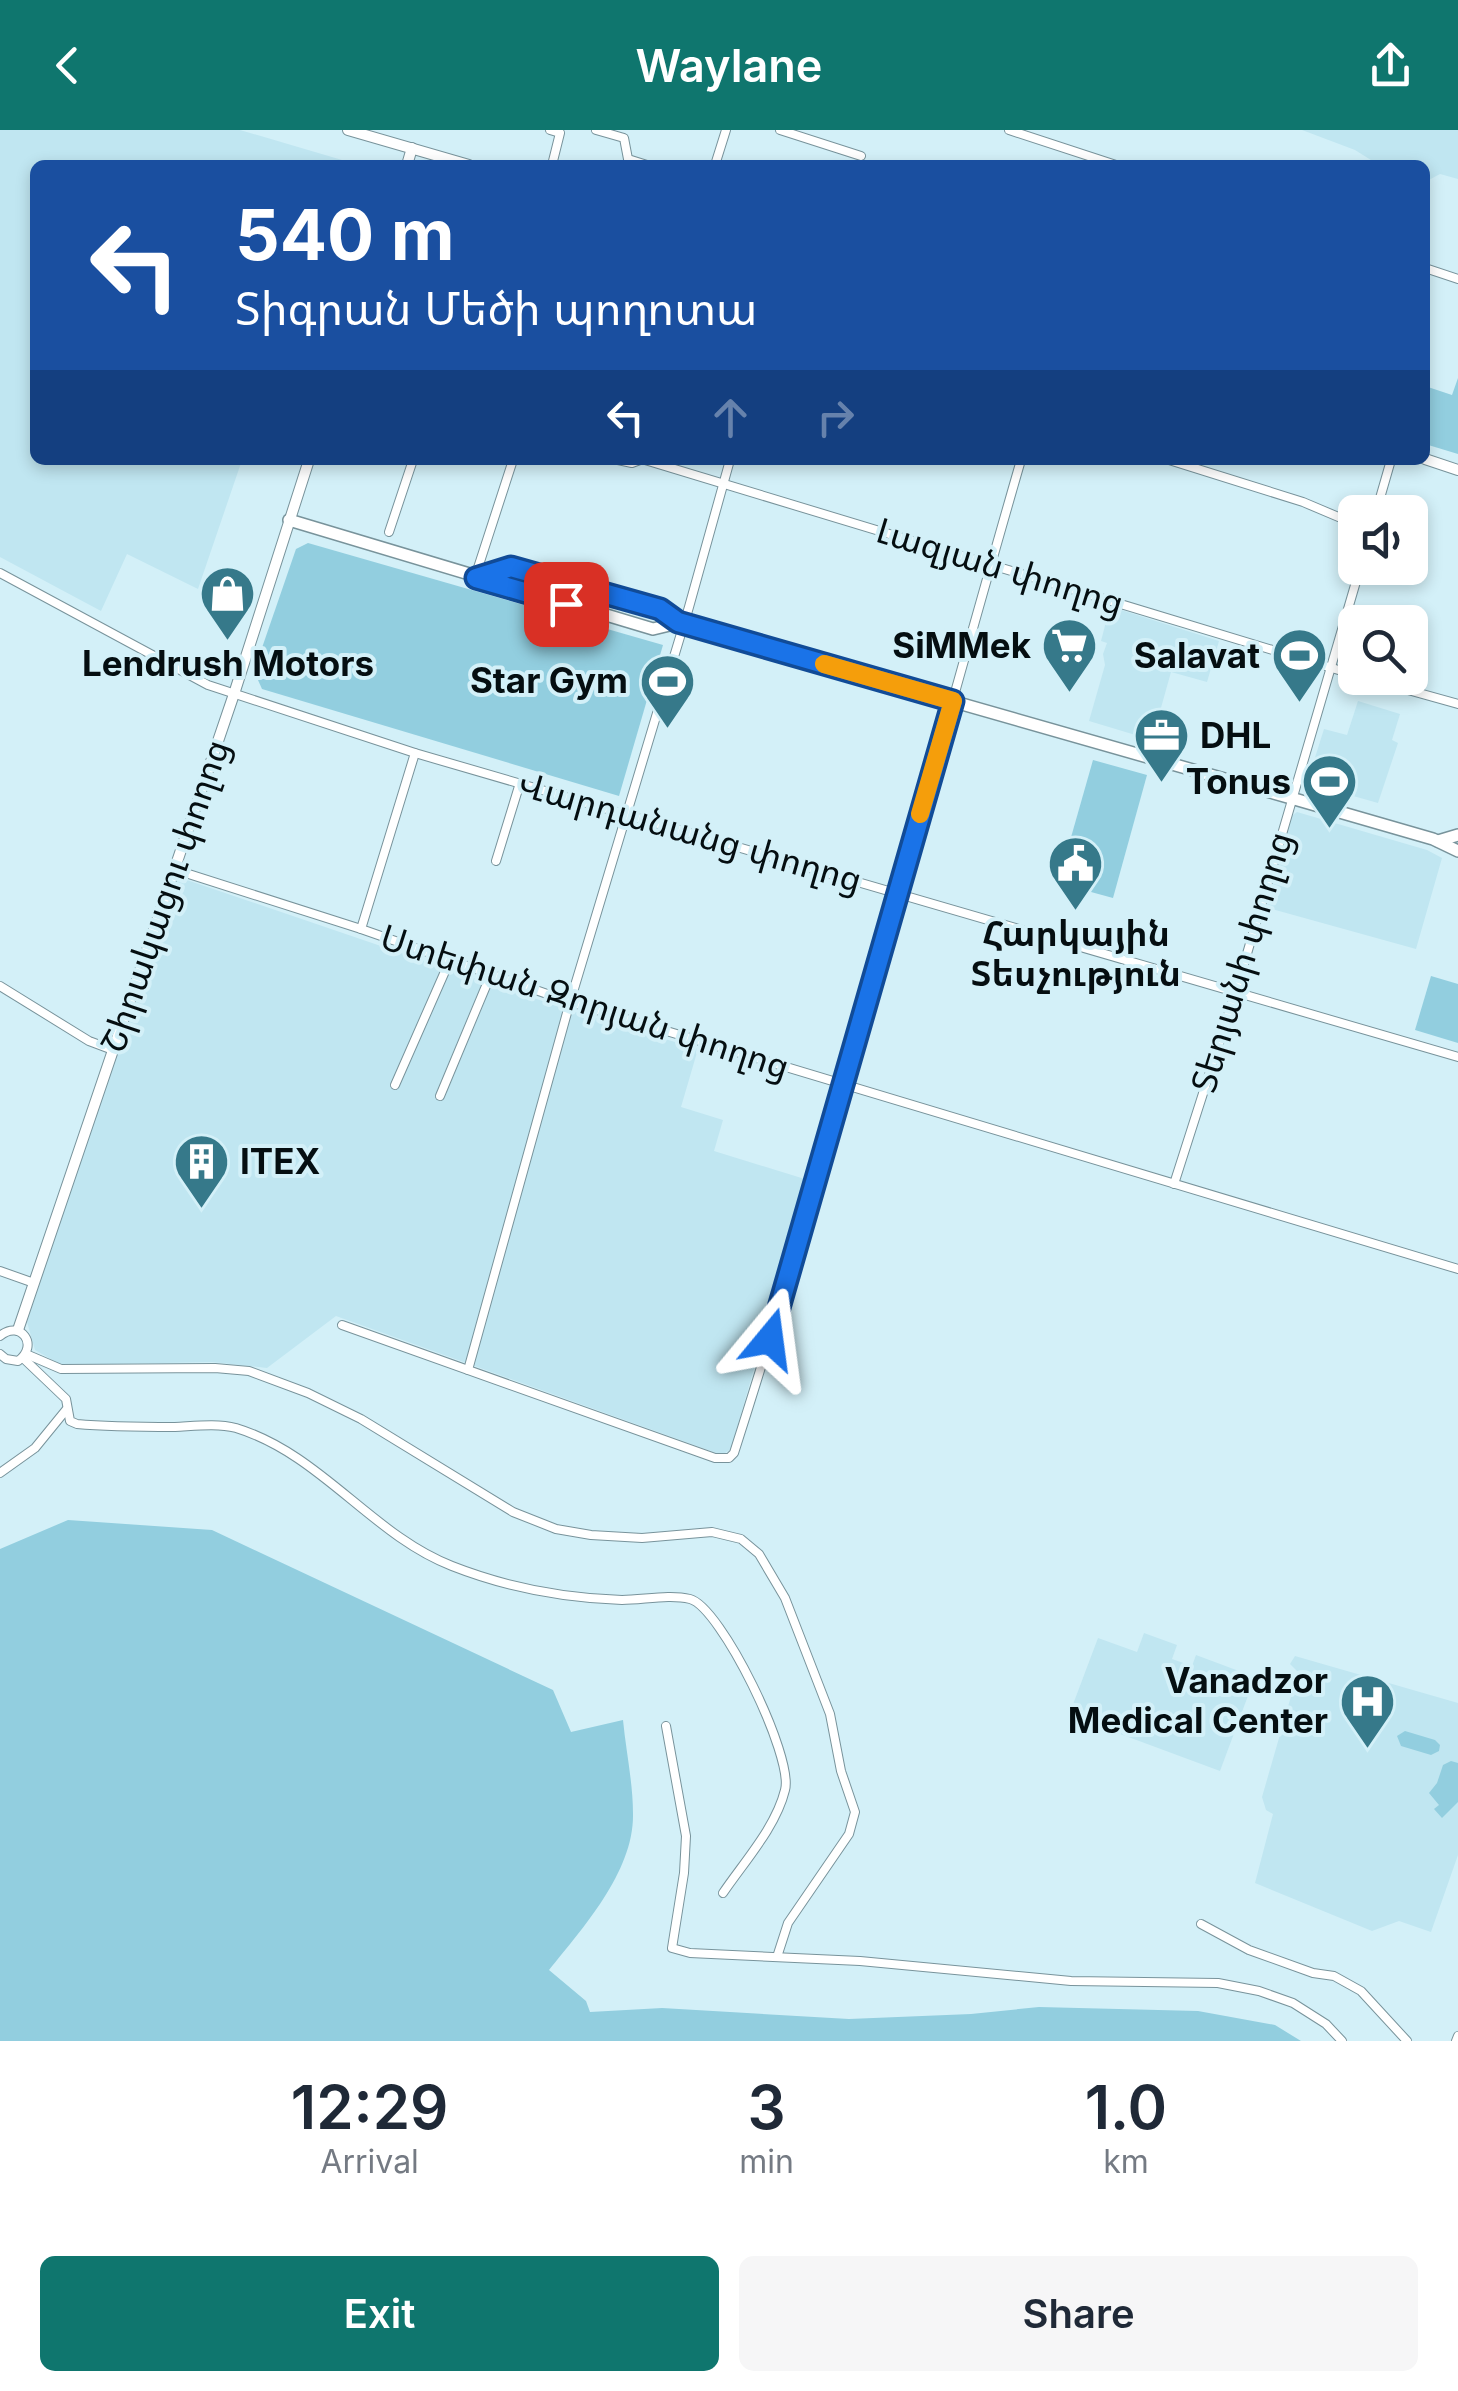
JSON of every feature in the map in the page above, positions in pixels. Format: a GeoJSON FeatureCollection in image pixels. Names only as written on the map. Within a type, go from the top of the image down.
{"type":"FeatureCollection","features":[{"type":"Feature","properties":{"kind":"main road"},"geometry":{"type":"LineString","coordinates":[[289,520],[653,629],[681,623]]}},
{"type":"Feature","properties":{"kind":"main road"},"geometry":{"type":"LineString","coordinates":[[476,578],[511,567],[660,609],[681,623],[1438,841],[1458,851]]}},
{"type":"Feature","properties":{"kind":"main road"},"geometry":{"type":"LineString","coordinates":[[1438,841],[1458,838]]}},
{"type":"Feature","properties":{"kind":"street"},"geometry":{"type":"LineString","coordinates":[[348,130],[452,160]]}},
{"type":"Feature","properties":{"kind":"street"},"geometry":{"type":"LineString","coordinates":[[550,130],[561,132],[553,160]]}},
{"type":"Feature","properties":{"kind":"street"},"geometry":{"type":"LineString","coordinates":[[596,130],[624,138],[631,160]]}},
{"type":"Feature","properties":{"kind":"street"},"geometry":{"type":"LineString","coordinates":[[717,160],[726,130]]}},
{"type":"Feature","properties":{"kind":"street"},"geometry":{"type":"LineString","coordinates":[[780,130],[861,156]]}},
{"type":"Feature","properties":{"kind":"street"},"geometry":{"type":"LineString","coordinates":[[1008,130],[1101,160]]}},
{"type":"Feature","properties":{"kind":"street"},"geometry":{"type":"LineString","coordinates":[[408,160],[412,148]]}},
{"type":"Feature","properties":{"kind":"street"},"geometry":{"type":"LineString","coordinates":[[1430,270],[1458,279]]}},
{"type":"Feature","properties":{"kind":"street"},"geometry":{"type":"LineString","coordinates":[[1430,461],[1458,470]]}},
{"type":"Feature","properties":{"kind":"street","name":"Շիրակացու փողոց"},"geometry":{"type":"LineString","coordinates":[[18,1330],[234,694],[306,465]]}},
{"type":"Feature","properties":{"kind":"street"},"geometry":{"type":"LineString","coordinates":[[389,532],[412,465]]}},
{"type":"Feature","properties":{"kind":"street"},"geometry":{"type":"LineString","coordinates":[[476,578],[511,465]]}},
{"type":"Feature","properties":{"kind":"street","name":"Լազյան փողոց"},"geometry":{"type":"LineString","coordinates":[[659,465],[1338,670]]}},
{"type":"Feature","properties":{"kind":"street"},"geometry":{"type":"LineString","coordinates":[[468,1370],[570,1002],[728,465]]}},
{"type":"Feature","properties":{"kind":"street"},"geometry":{"type":"LineString","coordinates":[[342,1326],[715,1458],[729,1458],[734,1453],[844,1084],[1020,465]]}},
{"type":"Feature","properties":{"kind":"street"},"geometry":{"type":"LineString","coordinates":[[1185,465],[1338,517]]}},
{"type":"Feature","properties":{"kind":"street"},"geometry":{"type":"LineString","coordinates":[[1381,495],[1390,465]]}},
{"type":"Feature","properties":{"kind":"street","name":"Վարդանանց փողոց"},"geometry":{"type":"LineString","coordinates":[[0,572],[208,685],[234,694],[415,753],[1458,1057]]}},
{"type":"Feature","properties":{"kind":"street","name":"Տերյանի փողոց"},"geometry":{"type":"LineString","coordinates":[[1174,1184],[1236,993],[1355,585]]}},
{"type":"Feature","properties":{"kind":"street"},"geometry":{"type":"LineString","coordinates":[[1426,695],[1458,704]]}},
{"type":"Feature","properties":{"kind":"street"},"geometry":{"type":"LineString","coordinates":[[361,929],[415,753]]}},
{"type":"Feature","properties":{"kind":"street"},"geometry":{"type":"LineString","coordinates":[[496,861],[520,783]]}},
{"type":"Feature","properties":{"kind":"street","name":"Ստեփան Զորյան փողոց"},"geometry":{"type":"LineString","coordinates":[[174,870],[361,929],[570,1002],[1458,1270]]}},
{"type":"Feature","properties":{"kind":"street"},"geometry":{"type":"LineString","coordinates":[[395,1085],[450,960]]}},
{"type":"Feature","properties":{"kind":"street"},"geometry":{"type":"LineString","coordinates":[[440,1096],[491,974]]}},
{"type":"Feature","properties":{"kind":"street"},"geometry":{"type":"LineString","coordinates":[[0,986],[89,1040],[113,1050]]}},
{"type":"Feature","properties":{"kind":"street"},"geometry":{"type":"LineString","coordinates":[[0,1271],[34,1283]]}},
{"type":"Feature","properties":{"kind":"street"},"geometry":{"type":"LineString","coordinates":[[0,1336],[7,1330],[18,1330],[28,1340],[24,1356]]}},
{"type":"Feature","properties":{"kind":"street"},"geometry":{"type":"LineString","coordinates":[[0,1354],[10,1361],[24,1356],[61,1368],[215,1368],[249,1372],[308,1392],[512,1512],[556,1529],[642,1538],[712,1532],[741,1539],[759,1554],[775,1576],[796,1622],[830,1714],[841,1771],[855,1812],[850,1834],[788,1923],[777,1957]]}},
{"type":"Feature","properties":{"kind":"street"},"geometry":{"type":"LineString","coordinates":[[24,1356],[59,1390],[68,1406],[70,1421],[218,1426],[250,1433],[312,1468],[425,1556],[498,1584],[560,1596],[684,1598],[705,1606],[738,1658],[778,1740],[787,1770],[785,1790],[771,1818],[722,1893]]}},
{"type":"Feature","properties":{"kind":"street"},"geometry":{"type":"LineString","coordinates":[[0,1474],[35,1448],[68,1406]]}},
{"type":"Feature","properties":{"kind":"street"},"geometry":{"type":"LineString","coordinates":[[666,1726],[686,1836],[672,1948],[690,1953],[1070,1982],[1218,1983],[1293,2003],[1326,2024],[1342,2041]]}},
{"type":"Feature","properties":{"kind":"street"},"geometry":{"type":"LineString","coordinates":[[1201,1924],[1249,1950],[1313,1974],[1334,1976],[1361,1992],[1407,2041]]}},
{"type":"Feature","properties":{"kind":"shaded area"},"geometry":{"type":"Polygon","coordinates":[[[0,130],[240,130],[342,160],[30,160],[30,465],[240,465],[198,589],[127,554],[101,611],[0,557],[0,130]]]}},
{"type":"Feature","properties":{"kind":"shaded area"},"geometry":{"type":"Polygon","coordinates":[[[1302,130],[1458,130],[1458,179],[1440,174],[1430,179],[1430,160],[1371,160],[1302,130]]]}},
{"type":"Feature","properties":{"kind":"shaded area"},"geometry":{"type":"Polygon","coordinates":[[[1458,378],[1458,454],[1430,446],[1430,388],[1452,395],[1458,378]]]}},
{"type":"Feature","properties":{"kind":"shaded area"},"geometry":{"type":"Polygon","coordinates":[[[308,543],[663,645],[619,796],[262,689],[254,671],[296,549],[308,543]]]}},
{"type":"Feature","properties":{"kind":"shaded area"},"geometry":{"type":"Polygon","coordinates":[[[509,572],[660,615],[661,619],[507,576],[509,572]]]}},
{"type":"Feature","properties":{"kind":"shaded area"},"geometry":{"type":"Polygon","coordinates":[[[1115,608],[1219,641],[1207,682],[1171,672],[1152,740],[1089,721],[1105,665],[1107,643],[1101,641],[1108,614],[1115,608]]]}},
{"type":"Feature","properties":{"kind":"shaded area"},"geometry":{"type":"Polygon","coordinates":[[[1358,701],[1400,714],[1392,740],[1398,743],[1378,803],[1307,783],[1324,729],[1347,735],[1358,701]]]}},
{"type":"Feature","properties":{"kind":"shaded area"},"geometry":{"type":"Polygon","coordinates":[[[1093,760],[1147,775],[1113,898],[1058,883],[1093,760]]]}},
{"type":"Feature","properties":{"kind":"shaded area"},"geometry":{"type":"Polygon","coordinates":[[[1297,812],[1427,850],[1442,858],[1416,949],[1265,907],[1290,817],[1297,812]]]}},
{"type":"Feature","properties":{"kind":"shaded area"},"geometry":{"type":"Polygon","coordinates":[[[181,878],[563,1008],[698,1049],[681,1107],[723,1120],[714,1151],[808,1180],[731,1449],[722,1455],[336,1316],[267,1368],[212,1362],[61,1365],[35,1350],[27,1322],[172,883],[181,878]]]}},
{"type":"Feature","properties":{"kind":"shaded area"},"geometry":{"type":"Polygon","coordinates":[[[1431,976],[1458,984],[1458,1043],[1415,1030],[1431,976]]]}},
{"type":"Feature","properties":{"kind":"shaded area"},"geometry":{"type":"Polygon","coordinates":[[[68,1520],[212,1530],[553,1690],[571,1732],[623,1720],[633,1814],[625,1857],[604,1898],[549,1970],[586,2001],[590,2012],[662,2008],[849,2019],[1039,2007],[1198,2011],[1275,2025],[1301,2041],[0,2041],[0,1549],[68,1520]]]}},
{"type":"Feature","properties":{"kind":"shaded area"},"geometry":{"type":"Polygon","coordinates":[[[1144,1633],[1177,1645],[1172,1659],[1192,1666],[1196,1655],[1255,1677],[1220,1771],[1069,1715],[1098,1638],[1137,1652],[1144,1633]]]}},
{"type":"Feature","properties":{"kind":"shaded area","name":"Vanadzor Medical Center"},"geometry":{"type":"Polygon","coordinates":[[[1295,1656],[1458,1703],[1458,1855],[1431,1932],[1399,1921],[1372,1931],[1255,1883],[1273,1814],[1266,1810],[1262,1797],[1298,1672],[1290,1664],[1295,1656]]]}},
{"type":"Feature","properties":{"kind":"shaded area"},"geometry":{"type":"Polygon","coordinates":[[[1405,1731],[1435,1740],[1439,1751],[1431,1755],[1401,1746],[1397,1736],[1405,1731]]]}},
{"type":"Feature","properties":{"kind":"shaded area"},"geometry":{"type":"Polygon","coordinates":[[[1458,1763],[1458,1802],[1442,1818],[1434,1809],[1439,1805],[1429,1793],[1443,1765],[1458,1763]]]}},
{"type":"Feature","properties":{"kind":"slow traffic"},"geometry":{"type":"LineString","coordinates":[[824,664],[953,701],[920,814]]}},
{"type":"Feature","properties":{"kind":"place","name":"Lendrush Motors"},"geometry":{"type":"Point","coordinates":[228,642]}},
{"type":"Feature","properties":{"kind":"place","name":"SiMMek"},"geometry":{"type":"Point","coordinates":[1070,695]}},
{"type":"Feature","properties":{"kind":"place","name":"Salavat"},"geometry":{"type":"Point","coordinates":[1299,705]}},
{"type":"Feature","properties":{"kind":"place","name":"Star Gym"},"geometry":{"type":"Point","coordinates":[667,730]}},
{"type":"Feature","properties":{"kind":"place","name":"DHL"},"geometry":{"type":"Point","coordinates":[1161,785]}},
{"type":"Feature","properties":{"kind":"place","name":"Tonus"},"geometry":{"type":"Point","coordinates":[1330,831]}},
{"type":"Feature","properties":{"kind":"place","name":"Հարկային Տեսչություն"},"geometry":{"type":"Point","coordinates":[1076,912]}},
{"type":"Feature","properties":{"kind":"place","name":"ITEX"},"geometry":{"type":"Point","coordinates":[201,1211]}},
{"type":"Feature","properties":{"kind":"place","name":"Vanadzor Medical Center"},"geometry":{"type":"Point","coordinates":[1367,1750]}},
{"type":"Feature","properties":{"kind":"route"},"geometry":{"type":"LineString","coordinates":[[566,604],[476,578],[511,567],[660,609],[678,622],[953,701],[770,1339]]}}]}
